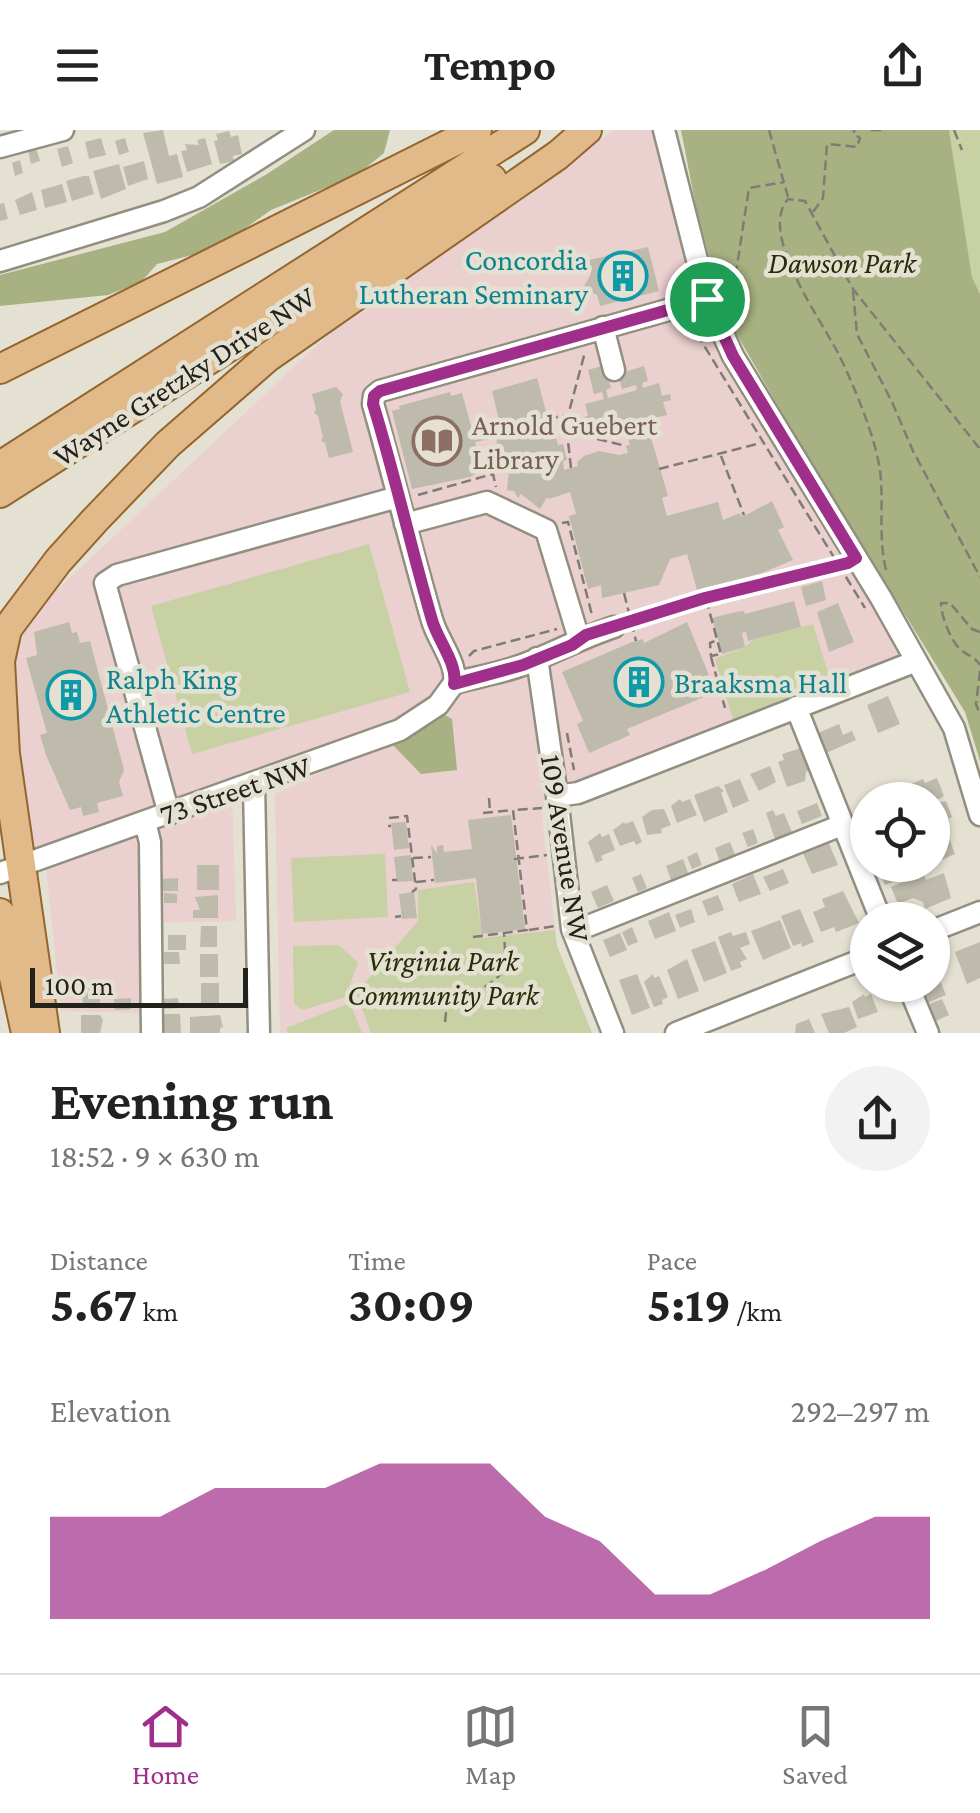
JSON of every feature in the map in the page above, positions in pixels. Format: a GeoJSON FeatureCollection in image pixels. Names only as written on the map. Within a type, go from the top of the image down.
{"type":"FeatureCollection","features":[{"type":"Feature","properties":{"kind":"main road"},"geometry":{"type":"LineString","coordinates":[[0,369],[477,130]]}},
{"type":"Feature","properties":{"kind":"main road","name":"Wayne Gretzky Drive NW"},"geometry":{"type":"LineString","coordinates":[[0,466],[526,130]]}},
{"type":"Feature","properties":{"kind":"main road","name":"Wayne Gretzky Drive NW"},"geometry":{"type":"LineString","coordinates":[[0,493],[570,130]]}},
{"type":"Feature","properties":{"kind":"main road"},"geometry":{"type":"LineString","coordinates":[[45,1033],[11,869],[2,646],[17,612],[58,560],[168,444],[268,357],[587,130]]}},
{"type":"Feature","properties":{"kind":"main road"},"geometry":{"type":"LineString","coordinates":[[0,358],[45,346]]}},
{"type":"Feature","properties":{"kind":"main road"},"geometry":{"type":"LineString","coordinates":[[0,604],[58,560]]}},
{"type":"Feature","properties":{"kind":"main road"},"geometry":{"type":"LineString","coordinates":[[0,724],[5,755]]}},
{"type":"Feature","properties":{"kind":"main road"},"geometry":{"type":"LineString","coordinates":[[0,913],[26,1033]]}},
{"type":"Feature","properties":{"kind":"street"},"geometry":{"type":"LineString","coordinates":[[0,147],[63,130]]}},
{"type":"Feature","properties":{"kind":"street"},"geometry":{"type":"LineString","coordinates":[[0,261],[199,197],[304,130]]}},
{"type":"Feature","properties":{"kind":"street"},"geometry":{"type":"LineString","coordinates":[[664,130],[707,299],[733,356],[954,728],[980,816]]}},
{"type":"Feature","properties":{"kind":"street"},"geometry":{"type":"LineString","coordinates":[[405,524],[487,502],[546,530],[576,632],[572,645],[537,658],[454,676],[437,639],[405,524],[373,404],[374,396],[415,380],[707,299]]}},
{"type":"Feature","properties":{"kind":"street"},"geometry":{"type":"LineString","coordinates":[[597,328],[614,370]]}},
{"type":"Feature","properties":{"kind":"street"},"geometry":{"type":"LineString","coordinates":[[169,814],[105,583],[116,575],[398,497]]}},
{"type":"Feature","properties":{"kind":"street"},"geometry":{"type":"LineString","coordinates":[[576,632],[614,627]]}},
{"type":"Feature","properties":{"kind":"street","name":"109 Avenue NW"},"geometry":{"type":"LineString","coordinates":[[537,658],[564,853],[564,929],[613,1033]]}},
{"type":"Feature","properties":{"kind":"street"},"geometry":{"type":"LineString","coordinates":[[558,801],[914,662]]}},
{"type":"Feature","properties":{"kind":"street","name":"73 Street NW"},"geometry":{"type":"LineString","coordinates":[[11,869],[400,730],[438,705],[454,676]]}},
{"type":"Feature","properties":{"kind":"street"},"geometry":{"type":"LineString","coordinates":[[796,707],[874,902]]}},
{"type":"Feature","properties":{"kind":"street"},"geometry":{"type":"LineString","coordinates":[[254,784],[260,1033]]}},
{"type":"Feature","properties":{"kind":"street"},"geometry":{"type":"LineString","coordinates":[[145,822],[150,842],[152,1033]]}},
{"type":"Feature","properties":{"kind":"street"},"geometry":{"type":"LineString","coordinates":[[564,929],[842,825]]}},
{"type":"Feature","properties":{"kind":"street"},"geometry":{"type":"LineString","coordinates":[[950,923],[980,912]]}},
{"type":"Feature","properties":{"kind":"street"},"geometry":{"type":"LineString","coordinates":[[676,1033],[850,963]]}},
{"type":"Feature","properties":{"kind":"street"},"geometry":{"type":"LineString","coordinates":[[915,1002],[928,1033]]}},
{"type":"Feature","properties":{"kind":"path"},"geometry":{"type":"LineString","coordinates":[[770,130],[788,199]]}},
{"type":"Feature","properties":{"kind":"path"},"geometry":{"type":"LineString","coordinates":[[812,213],[823,198],[827,144],[857,147],[860,138],[853,133],[855,130]]}},
{"type":"Feature","properties":{"kind":"path"},"geometry":{"type":"LineString","coordinates":[[871,130],[882,130]]}},
{"type":"Feature","properties":{"kind":"path"},"geometry":{"type":"LineString","coordinates":[[954,130],[962,150]]}},
{"type":"Feature","properties":{"kind":"path"},"geometry":{"type":"LineString","coordinates":[[730,308],[749,188],[784,182]]}},
{"type":"Feature","properties":{"kind":"path"},"geometry":{"type":"LineString","coordinates":[[788,199],[805,201],[853,290],[980,449]]}},
{"type":"Feature","properties":{"kind":"path"},"geometry":{"type":"LineString","coordinates":[[788,199],[778,220],[784,253],[850,378],[880,468],[881,527],[888,578]]}},
{"type":"Feature","properties":{"kind":"path"},"geometry":{"type":"LineString","coordinates":[[853,290],[857,334],[980,577]]}},
{"type":"Feature","properties":{"kind":"path"},"geometry":{"type":"LineString","coordinates":[[571,468],[568,414],[597,328]]}},
{"type":"Feature","properties":{"kind":"path"},"geometry":{"type":"LineString","coordinates":[[548,420],[568,414]]}},
{"type":"Feature","properties":{"kind":"path"},"geometry":{"type":"LineString","coordinates":[[659,470],[762,442],[778,431]]}},
{"type":"Feature","properties":{"kind":"path"},"geometry":{"type":"LineString","coordinates":[[567,432],[626,446]]}},
{"type":"Feature","properties":{"kind":"path"},"geometry":{"type":"LineString","coordinates":[[720,453],[744,515]]}},
{"type":"Feature","properties":{"kind":"path"},"geometry":{"type":"LineString","coordinates":[[614,627],[856,558]]}},
{"type":"Feature","properties":{"kind":"path"},"geometry":{"type":"LineString","coordinates":[[624,593],[636,640]]}},
{"type":"Feature","properties":{"kind":"path"},"geometry":{"type":"LineString","coordinates":[[454,676],[474,651],[576,632],[594,620],[587,594]]}},
{"type":"Feature","properties":{"kind":"path"},"geometry":{"type":"LineString","coordinates":[[705,598],[720,654],[711,656]]}},
{"type":"Feature","properties":{"kind":"path"},"geometry":{"type":"LineString","coordinates":[[980,632],[972,630],[950,603],[941,603],[941,612],[959,649],[974,656],[980,665]]}},
{"type":"Feature","properties":{"kind":"path"},"geometry":{"type":"LineString","coordinates":[[717,640],[710,643],[711,656],[725,708]]}},
{"type":"Feature","properties":{"kind":"path"},"geometry":{"type":"LineString","coordinates":[[980,672],[976,704],[980,716]]}},
{"type":"Feature","properties":{"kind":"path"},"geometry":{"type":"LineString","coordinates":[[564,721],[574,770]]}},
{"type":"Feature","properties":{"kind":"path"},"geometry":{"type":"LineString","coordinates":[[489,798],[493,814]]}},
{"type":"Feature","properties":{"kind":"path"},"geometry":{"type":"LineString","coordinates":[[484,813],[558,801]]}},
{"type":"Feature","properties":{"kind":"path"},"geometry":{"type":"LineString","coordinates":[[512,810],[527,930]]}},
{"type":"Feature","properties":{"kind":"path"},"geometry":{"type":"LineString","coordinates":[[389,818],[408,816],[416,889],[412,892]]}},
{"type":"Feature","properties":{"kind":"path"},"geometry":{"type":"LineString","coordinates":[[410,853],[431,857]]}},
{"type":"Feature","properties":{"kind":"path"},"geometry":{"type":"LineString","coordinates":[[516,858],[564,853]]}},
{"type":"Feature","properties":{"kind":"path"},"geometry":{"type":"LineString","coordinates":[[415,882],[434,880]]}},
{"type":"Feature","properties":{"kind":"path"},"geometry":{"type":"LineString","coordinates":[[395,917],[401,916]]}},
{"type":"Feature","properties":{"kind":"path"},"geometry":{"type":"LineString","coordinates":[[473,937],[564,929]]}},
{"type":"Feature","properties":{"kind":"path"},"geometry":{"type":"LineString","coordinates":[[445,1022],[448,1004],[472,996],[477,988],[497,980],[506,968],[504,932]]}},
{"type":"Feature","properties":{"kind":"shaded area"},"geometry":{"type":"Polygon","coordinates":[[[614,130],[664,130],[707,299],[914,662],[541,808],[557,946],[592,1033],[280,1033],[275,794],[444,715],[437,705],[232,792],[236,921],[145,923],[146,1013],[61,1011],[45,858],[22,865],[0,729],[0,611],[44,602],[344,320],[614,130]]]}},
{"type":"Feature","properties":{"kind":"green space"},"geometry":{"type":"Polygon","coordinates":[[[334,130],[390,130],[384,153],[357,175],[271,210],[216,249],[157,264],[141,282],[108,295],[0,306],[0,275],[165,232],[267,174],[334,130]]]}},
{"type":"Feature","properties":{"kind":"green space","name":"Dawson Park"},"geometry":{"type":"Polygon","coordinates":[[[681,130],[949,130],[972,277],[980,294],[980,761],[965,712],[725,314],[696,207],[681,130]]]}},
{"type":"Feature","properties":{"kind":"green space"},"geometry":{"type":"Polygon","coordinates":[[[949,130],[980,130],[980,294],[972,277],[949,130]]]}},
{"type":"Feature","properties":{"kind":"green space"},"geometry":{"type":"Polygon","coordinates":[[[369,544],[410,692],[192,754],[151,606],[369,544]]]}},
{"type":"Feature","properties":{"kind":"green space"},"geometry":{"type":"Polygon","coordinates":[[[813,624],[834,692],[736,730],[715,659],[753,640],[813,624]]]}},
{"type":"Feature","properties":{"kind":"green space"},"geometry":{"type":"Polygon","coordinates":[[[445,715],[452,719],[457,770],[421,774],[389,741],[445,715]]]}},
{"type":"Feature","properties":{"kind":"green space"},"geometry":{"type":"Polygon","coordinates":[[[385,854],[388,917],[294,922],[291,858],[385,854]]]}},
{"type":"Feature","properties":{"kind":"green space","name":"Virginia Park Community Park"},"geometry":{"type":"Polygon","coordinates":[[[474,882],[483,938],[555,930],[557,946],[592,1033],[371,1033],[356,993],[418,921],[418,890],[474,882]]]}},
{"type":"Feature","properties":{"kind":"green space"},"geometry":{"type":"Polygon","coordinates":[[[338,945],[358,962],[346,997],[302,1010],[294,1003],[293,946],[338,945]]]}},
{"type":"Feature","properties":{"kind":"green space"},"geometry":{"type":"Polygon","coordinates":[[[350,1003],[362,1033],[288,1033],[286,1028],[350,1003]]]}},
{"type":"Feature","properties":{"kind":"building"},"geometry":{"type":"Polygon","coordinates":[[[163,130],[169,156],[177,154],[183,177],[157,184],[143,133],[163,130]]]}},
{"type":"Feature","properties":{"kind":"building"},"geometry":{"type":"Polygon","coordinates":[[[229,131],[231,137],[238,135],[242,154],[233,156],[234,161],[220,164],[214,141],[218,140],[216,134],[229,131]]]}},
{"type":"Feature","properties":{"kind":"building"},"geometry":{"type":"Polygon","coordinates":[[[101,138],[106,155],[89,159],[85,142],[101,138]]]}},
{"type":"Feature","properties":{"kind":"building"},"geometry":{"type":"Polygon","coordinates":[[[125,138],[129,152],[119,155],[115,141],[125,138]]]}},
{"type":"Feature","properties":{"kind":"building"},"geometry":{"type":"Polygon","coordinates":[[[205,138],[212,164],[187,172],[181,151],[187,150],[185,144],[199,145],[197,140],[205,138]]]}},
{"type":"Feature","properties":{"kind":"building"},"geometry":{"type":"Polygon","coordinates":[[[68,146],[73,163],[62,167],[57,149],[68,146]]]}},
{"type":"Feature","properties":{"kind":"building"},"geometry":{"type":"Polygon","coordinates":[[[36,148],[40,161],[31,164],[28,151],[36,148]]]}},
{"type":"Feature","properties":{"kind":"building"},"geometry":{"type":"Polygon","coordinates":[[[20,160],[23,173],[15,176],[12,163],[20,160]]]}},
{"type":"Feature","properties":{"kind":"building"},"geometry":{"type":"Polygon","coordinates":[[[144,161],[148,179],[128,186],[123,167],[144,161]]]}},
{"type":"Feature","properties":{"kind":"building"},"geometry":{"type":"Polygon","coordinates":[[[119,164],[126,189],[101,199],[93,171],[119,164]]]}},
{"type":"Feature","properties":{"kind":"building"},"geometry":{"type":"Polygon","coordinates":[[[89,176],[94,194],[72,201],[66,181],[89,176]]]}},
{"type":"Feature","properties":{"kind":"building"},"geometry":{"type":"Polygon","coordinates":[[[62,184],[67,202],[45,208],[41,190],[62,184]]]}},
{"type":"Feature","properties":{"kind":"building"},"geometry":{"type":"Polygon","coordinates":[[[32,192],[37,210],[20,215],[15,200],[32,192]]]}},
{"type":"Feature","properties":{"kind":"building"},"geometry":{"type":"Polygon","coordinates":[[[4,203],[8,219],[0,221],[0,204],[4,203]]]}},
{"type":"Feature","properties":{"kind":"building","name":"Concordia Lutheran Seminary"},"geometry":{"type":"Polygon","coordinates":[[[648,247],[659,291],[600,306],[597,295],[583,288],[591,274],[589,260],[648,247]]]}},
{"type":"Feature","properties":{"kind":"building"},"geometry":{"type":"Polygon","coordinates":[[[605,365],[611,388],[606,390],[608,398],[637,390],[636,385],[622,389],[618,374],[644,366],[648,381],[642,383],[643,388],[659,383],[662,396],[670,394],[671,400],[663,402],[667,415],[631,423],[634,433],[650,434],[668,496],[662,498],[667,516],[718,502],[723,520],[748,514],[772,501],[784,527],[778,530],[793,560],[762,573],[697,590],[687,554],[670,559],[659,585],[602,598],[601,585],[588,589],[569,516],[576,514],[570,492],[547,497],[540,509],[521,494],[518,498],[514,491],[507,490],[509,471],[514,467],[511,457],[503,456],[504,448],[498,447],[496,438],[475,442],[482,470],[470,477],[412,489],[392,411],[450,392],[451,396],[462,393],[473,433],[500,424],[492,391],[537,378],[553,438],[556,437],[558,445],[563,444],[567,460],[563,461],[564,470],[578,466],[584,456],[599,451],[628,453],[626,446],[630,445],[624,425],[593,433],[590,423],[579,426],[577,419],[588,416],[585,404],[604,399],[602,392],[594,394],[588,370],[605,365]]]}},
{"type":"Feature","properties":{"kind":"building"},"geometry":{"type":"Polygon","coordinates":[[[336,387],[343,394],[340,401],[353,452],[329,458],[321,441],[312,394],[336,387]]]}},
{"type":"Feature","properties":{"kind":"building"},"geometry":{"type":"Polygon","coordinates":[[[822,581],[826,600],[806,606],[801,587],[822,581]]]}},
{"type":"Feature","properties":{"kind":"building"},"geometry":{"type":"Polygon","coordinates":[[[794,601],[801,627],[748,641],[746,632],[742,633],[745,647],[722,654],[712,618],[794,601]]]}},
{"type":"Feature","properties":{"kind":"building"},"geometry":{"type":"Polygon","coordinates":[[[838,603],[854,642],[829,652],[817,612],[838,603]]]}},
{"type":"Feature","properties":{"kind":"building","name":"Ralph King Athletic Centre"},"geometry":{"type":"Polygon","coordinates":[[[69,622],[80,643],[90,641],[124,770],[119,782],[123,796],[97,803],[99,812],[83,816],[81,807],[70,810],[46,755],[40,735],[47,733],[26,658],[37,655],[34,632],[69,622]]]}},
{"type":"Feature","properties":{"kind":"building","name":"Braaksma Hall"},"geometry":{"type":"Polygon","coordinates":[[[687,622],[716,692],[627,729],[630,735],[589,753],[577,724],[583,721],[562,672],[632,642],[643,639],[644,643],[687,622]]]}},
{"type":"Feature","properties":{"kind":"building"},"geometry":{"type":"Polygon","coordinates":[[[888,696],[900,724],[878,733],[867,705],[888,696]]]}},
{"type":"Feature","properties":{"kind":"building"},"geometry":{"type":"Polygon","coordinates":[[[839,724],[843,735],[852,731],[856,740],[826,753],[818,733],[839,724]]]}},
{"type":"Feature","properties":{"kind":"building"},"geometry":{"type":"Polygon","coordinates":[[[801,748],[810,770],[805,781],[787,787],[778,762],[784,760],[782,754],[801,748]]]}},
{"type":"Feature","properties":{"kind":"building"},"geometry":{"type":"Polygon","coordinates":[[[770,766],[776,782],[759,791],[750,774],[770,766]]]}},
{"type":"Feature","properties":{"kind":"building"},"geometry":{"type":"Polygon","coordinates":[[[740,779],[749,801],[733,808],[724,785],[740,779]]]}},
{"type":"Feature","properties":{"kind":"building"},"geometry":{"type":"Polygon","coordinates":[[[718,786],[724,791],[721,793],[728,812],[704,822],[694,795],[718,786]]]}},
{"type":"Feature","properties":{"kind":"building"},"geometry":{"type":"Polygon","coordinates":[[[680,799],[690,799],[697,815],[677,823],[671,806],[680,799]]]}},
{"type":"Feature","properties":{"kind":"building"},"geometry":{"type":"Polygon","coordinates":[[[817,803],[822,816],[802,824],[797,811],[817,803]]]}},
{"type":"Feature","properties":{"kind":"building"},"geometry":{"type":"Polygon","coordinates":[[[664,809],[671,825],[661,829],[662,833],[647,835],[642,817],[652,810],[664,809]]]}},
{"type":"Feature","properties":{"kind":"building"},"geometry":{"type":"Polygon","coordinates":[[[773,810],[776,816],[784,813],[792,832],[775,839],[766,813],[773,810]]]}},
{"type":"Feature","properties":{"kind":"building"},"geometry":{"type":"Polygon","coordinates":[[[511,815],[525,929],[482,934],[476,878],[435,883],[431,845],[437,853],[437,846],[443,845],[444,852],[472,849],[468,820],[511,815]]]}},
{"type":"Feature","properties":{"kind":"building"},"geometry":{"type":"Polygon","coordinates":[[[633,821],[642,842],[620,846],[613,830],[633,821]]]}},
{"type":"Feature","properties":{"kind":"building"},"geometry":{"type":"Polygon","coordinates":[[[406,822],[409,848],[394,850],[391,823],[406,822]]]}},
{"type":"Feature","properties":{"kind":"building"},"geometry":{"type":"Polygon","coordinates":[[[753,829],[758,843],[748,847],[742,833],[753,829]]]}},
{"type":"Feature","properties":{"kind":"building"},"geometry":{"type":"Polygon","coordinates":[[[600,833],[602,837],[609,834],[615,850],[596,863],[588,842],[600,833]]]}},
{"type":"Feature","properties":{"kind":"building"},"geometry":{"type":"Polygon","coordinates":[[[828,841],[838,865],[812,874],[802,851],[828,841]]]}},
{"type":"Feature","properties":{"kind":"building"},"geometry":{"type":"Polygon","coordinates":[[[730,842],[736,857],[720,863],[715,848],[730,842]]]}},
{"type":"Feature","properties":{"kind":"building"},"geometry":{"type":"Polygon","coordinates":[[[697,852],[702,865],[692,869],[687,857],[697,852]]]}},
{"type":"Feature","properties":{"kind":"building"},"geometry":{"type":"Polygon","coordinates":[[[411,855],[413,881],[397,882],[394,857],[411,855]]]}},
{"type":"Feature","properties":{"kind":"building"},"geometry":{"type":"Polygon","coordinates":[[[683,859],[688,873],[671,880],[666,866],[683,859]]]}},
{"type":"Feature","properties":{"kind":"building"},"geometry":{"type":"Polygon","coordinates":[[[197,865],[219,865],[219,890],[197,890],[197,865]]]}},
{"type":"Feature","properties":{"kind":"building"},"geometry":{"type":"Polygon","coordinates":[[[783,869],[789,883],[770,891],[763,877],[783,869]]]}},
{"type":"Feature","properties":{"kind":"building"},"geometry":{"type":"Polygon","coordinates":[[[641,874],[647,888],[638,892],[632,878],[641,874]]]}},
{"type":"Feature","properties":{"kind":"building"},"geometry":{"type":"Polygon","coordinates":[[[753,874],[761,894],[739,902],[732,884],[753,874]]]}},
{"type":"Feature","properties":{"kind":"building"},"geometry":{"type":"Polygon","coordinates":[[[178,878],[178,891],[161,891],[161,879],[178,878]]]}},
{"type":"Feature","properties":{"kind":"building"},"geometry":{"type":"Polygon","coordinates":[[[903,882],[947,882],[951,898],[942,902],[913,898],[897,902],[891,887],[903,882]]]}},
{"type":"Feature","properties":{"kind":"building"},"geometry":{"type":"Polygon","coordinates":[[[607,885],[614,901],[598,908],[591,892],[607,885]]]}},
{"type":"Feature","properties":{"kind":"building"},"geometry":{"type":"Polygon","coordinates":[[[843,891],[850,905],[850,927],[821,932],[813,912],[825,907],[822,899],[843,891]]]}},
{"type":"Feature","properties":{"kind":"building"},"geometry":{"type":"Polygon","coordinates":[[[414,892],[417,918],[402,919],[399,894],[414,892]]]}},
{"type":"Feature","properties":{"kind":"building"},"geometry":{"type":"Polygon","coordinates":[[[164,893],[177,894],[177,903],[164,903],[164,893]]]}},
{"type":"Feature","properties":{"kind":"building"},"geometry":{"type":"Polygon","coordinates":[[[218,895],[218,918],[193,918],[193,910],[200,910],[195,897],[218,895]]]}},
{"type":"Feature","properties":{"kind":"building"},"geometry":{"type":"Polygon","coordinates":[[[718,895],[724,910],[708,916],[702,901],[718,895]]]}},
{"type":"Feature","properties":{"kind":"building"},"geometry":{"type":"Polygon","coordinates":[[[691,909],[695,922],[680,928],[675,915],[691,909]]]}},
{"type":"Feature","properties":{"kind":"building"},"geometry":{"type":"Polygon","coordinates":[[[800,909],[814,942],[802,947],[801,943],[793,946],[781,916],[800,909]]]}},
{"type":"Feature","properties":{"kind":"building"},"geometry":{"type":"Polygon","coordinates":[[[669,912],[676,931],[655,939],[648,921],[669,912]]]}},
{"type":"Feature","properties":{"kind":"building"},"geometry":{"type":"Polygon","coordinates":[[[780,920],[791,948],[763,960],[751,931],[780,920]]]}},
{"type":"Feature","properties":{"kind":"building"},"geometry":{"type":"Polygon","coordinates":[[[201,926],[217,926],[217,947],[200,947],[201,926]]]}},
{"type":"Feature","properties":{"kind":"building"},"geometry":{"type":"Polygon","coordinates":[[[632,927],[638,942],[628,946],[622,932],[632,927]]]}},
{"type":"Feature","properties":{"kind":"building"},"geometry":{"type":"Polygon","coordinates":[[[731,932],[733,936],[746,932],[750,944],[740,948],[747,959],[740,962],[742,967],[731,971],[718,937],[731,932]]]}},
{"type":"Feature","properties":{"kind":"building"},"geometry":{"type":"Polygon","coordinates":[[[620,933],[627,950],[610,957],[603,940],[620,933]]]}},
{"type":"Feature","properties":{"kind":"building"},"geometry":{"type":"Polygon","coordinates":[[[168,935],[186,935],[186,950],[168,950],[168,935]]]}},
{"type":"Feature","properties":{"kind":"building"},"geometry":{"type":"Polygon","coordinates":[[[715,941],[727,973],[704,982],[691,950],[715,941]]]}},
{"type":"Feature","properties":{"kind":"building"},"geometry":{"type":"Polygon","coordinates":[[[980,942],[980,978],[967,984],[955,952],[980,942]]]}},
{"type":"Feature","properties":{"kind":"building"},"geometry":{"type":"Polygon","coordinates":[[[164,952],[179,952],[180,964],[164,964],[164,952]]]}},
{"type":"Feature","properties":{"kind":"building"},"geometry":{"type":"Polygon","coordinates":[[[200,954],[218,954],[218,977],[200,977],[200,954]]]}},
{"type":"Feature","properties":{"kind":"building"},"geometry":{"type":"Polygon","coordinates":[[[687,959],[699,991],[678,999],[667,970],[687,959]]]}},
{"type":"Feature","properties":{"kind":"building"},"geometry":{"type":"Polygon","coordinates":[[[637,974],[650,1008],[632,1015],[619,980],[637,974]]]}},
{"type":"Feature","properties":{"kind":"building"},"geometry":{"type":"Polygon","coordinates":[[[653,974],[654,978],[659,976],[668,997],[654,1007],[644,982],[653,974]]]}},
{"type":"Feature","properties":{"kind":"building"},"geometry":{"type":"Polygon","coordinates":[[[201,983],[219,983],[219,1006],[201,1006],[201,983]]]}},
{"type":"Feature","properties":{"kind":"building"},"geometry":{"type":"Polygon","coordinates":[[[100,984],[100,1008],[83,1008],[82,985],[100,984]]]}},
{"type":"Feature","properties":{"kind":"building"},"geometry":{"type":"Polygon","coordinates":[[[131,998],[131,1009],[115,1010],[114,999],[131,998]]]}},
{"type":"Feature","properties":{"kind":"building"},"geometry":{"type":"Polygon","coordinates":[[[178,998],[179,1008],[163,1009],[163,999],[178,998]]]}},
{"type":"Feature","properties":{"kind":"building"},"geometry":{"type":"Polygon","coordinates":[[[852,1002],[874,1002],[878,1012],[858,1019],[852,1002]]]}},
{"type":"Feature","properties":{"kind":"building"},"geometry":{"type":"Polygon","coordinates":[[[943,1002],[949,1015],[931,1023],[924,1006],[943,1002]]]}},
{"type":"Feature","properties":{"kind":"building"},"geometry":{"type":"Polygon","coordinates":[[[849,1007],[857,1027],[844,1033],[829,1033],[821,1014],[849,1007]]]}},
{"type":"Feature","properties":{"kind":"building"},"geometry":{"type":"Polygon","coordinates":[[[163,1014],[180,1014],[181,1033],[163,1033],[163,1014]]]}},
{"type":"Feature","properties":{"kind":"building"},"geometry":{"type":"Polygon","coordinates":[[[81,1015],[100,1015],[100,1033],[81,1033],[81,1015]]]}},
{"type":"Feature","properties":{"kind":"building"},"geometry":{"type":"Polygon","coordinates":[[[220,1015],[220,1033],[190,1033],[190,1017],[220,1015]]]}},
{"type":"Feature","properties":{"kind":"building"},"geometry":{"type":"Polygon","coordinates":[[[809,1019],[815,1033],[795,1033],[796,1024],[809,1019]]]}},
{"type":"Feature","properties":{"kind":"place","name":"Concordia Lutheran Seminary"},"geometry":{"type":"Point","coordinates":[623,276]}},
{"type":"Feature","properties":{"kind":"place","name":"Arnold Guebert Library"},"geometry":{"type":"Point","coordinates":[437,441]}},
{"type":"Feature","properties":{"kind":"place","name":"Braaksma Hall"},"geometry":{"type":"Point","coordinates":[639,682]}},
{"type":"Feature","properties":{"kind":"place","name":"Ralph King Athletic Centre"},"geometry":{"type":"Point","coordinates":[71,695]}},
{"type":"Feature","properties":{"kind":"route"},"geometry":{"type":"LineString","coordinates":[[707,299],[733,356],[856,558],[586,635],[572,645],[523,665],[454,684],[456,674],[437,639],[415,562],[374,396],[486,360],[707,299]]}}]}
